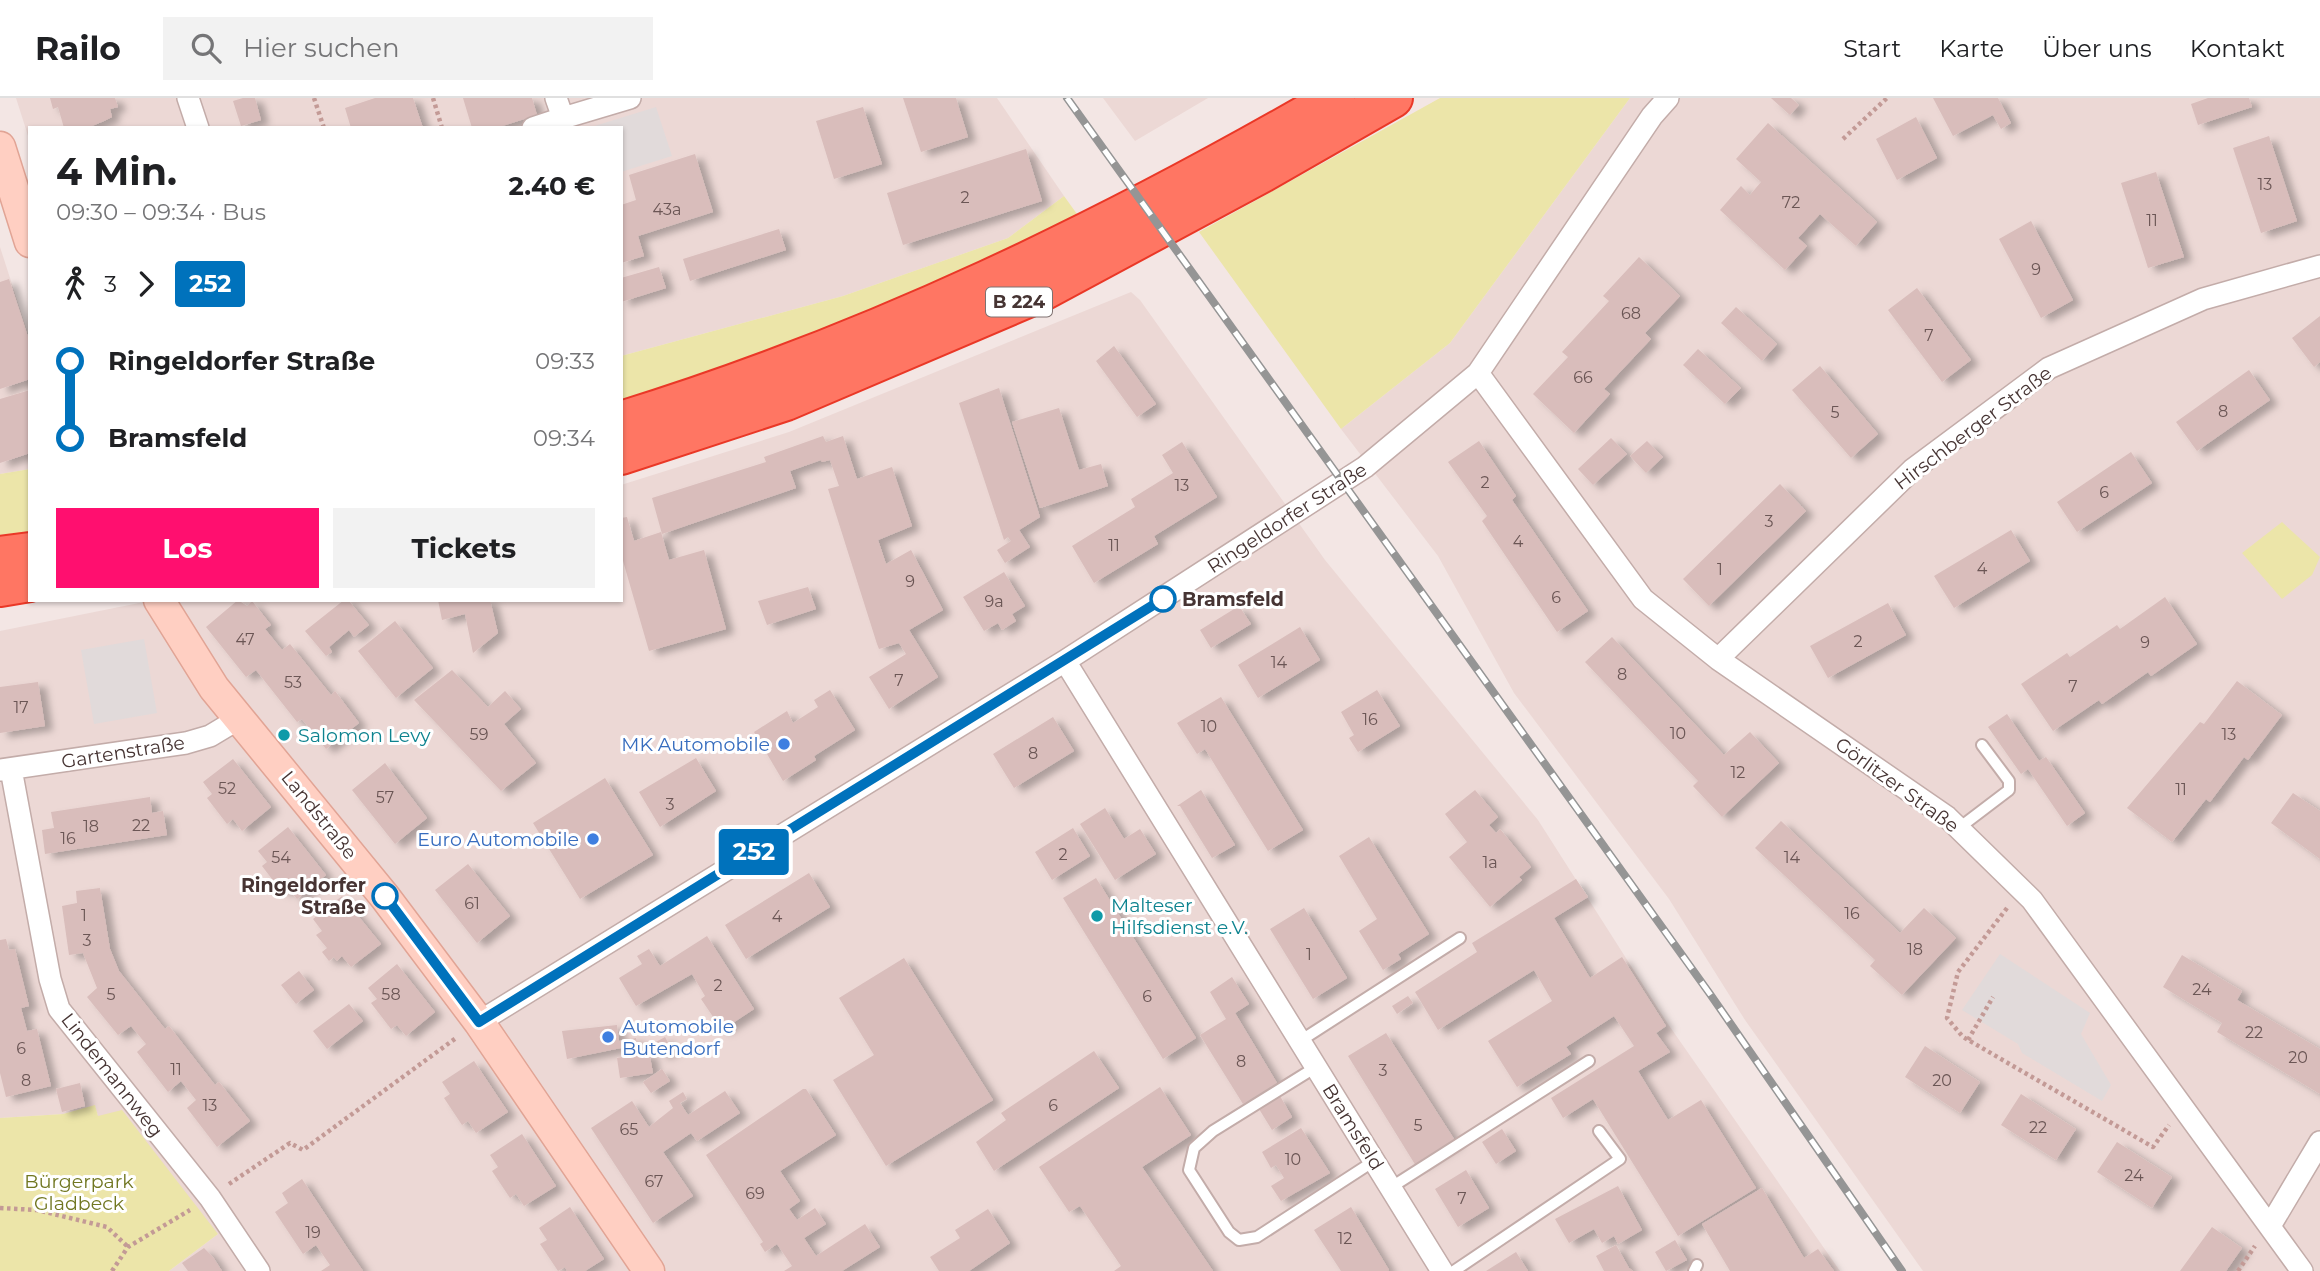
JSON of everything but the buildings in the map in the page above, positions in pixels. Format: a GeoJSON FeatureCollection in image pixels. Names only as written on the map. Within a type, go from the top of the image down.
{"type":"FeatureCollection","features":[{"type":"Feature","properties":{"kind":"highway","name":"B 224"},"geometry":{"type":"LineString","coordinates":[[623,420],[779,368],[1024,266],[1248,149],[1335,98]]}},
{"type":"Feature","properties":{"kind":"highway","name":"B 224"},"geometry":{"type":"LineString","coordinates":[[623,454],[786,401],[1037,294],[1262,173],[1393,98]]}},
{"type":"Feature","properties":{"kind":"highway"},"geometry":{"type":"LineString","coordinates":[[0,556],[28,552]]}},
{"type":"Feature","properties":{"kind":"highway"},"geometry":{"type":"LineString","coordinates":[[0,587],[28,582]]}},
{"type":"Feature","properties":{"kind":"street"},"geometry":{"type":"LineString","coordinates":[[188,98],[197,126]]}},
{"type":"Feature","properties":{"kind":"street"},"geometry":{"type":"LineString","coordinates":[[536,126],[559,108],[630,98]]}},
{"type":"Feature","properties":{"kind":"street","name":"Ringeldorfer Straße"},"geometry":{"type":"LineString","coordinates":[[479,1022],[1065,661],[1365,467],[1478,373],[1652,116],[1668,98]]}},
{"type":"Feature","properties":{"kind":"street"},"geometry":{"type":"LineString","coordinates":[[0,147],[28,236]]}},
{"type":"Feature","properties":{"kind":"street","name":"Hirschberger Straße"},"geometry":{"type":"LineString","coordinates":[[1718,659],[1912,470],[2049,368],[2203,299],[2320,266]]}},
{"type":"Feature","properties":{"kind":"street","name":"Görlitzer Straße"},"geometry":{"type":"LineString","coordinates":[[1478,373],[1643,599],[1718,659],[1959,828],[2021,890],[2183,1104],[2302,1271]]}},
{"type":"Feature","properties":{"kind":"street","name":"Landstraße"},"geometry":{"type":"LineString","coordinates":[[164,610],[214,688],[385,897],[479,1022],[649,1271]]}},
{"type":"Feature","properties":{"kind":"street","name":"Bramsfeld"},"geometry":{"type":"LineString","coordinates":[[1065,661],[1440,1269]]}},
{"type":"Feature","properties":{"kind":"street","name":"Gartenstraße"},"geometry":{"type":"LineString","coordinates":[[5,769],[186,743],[210,736],[240,718]]}},
{"type":"Feature","properties":{"kind":"street","name":"Lindemannweg"},"geometry":{"type":"LineString","coordinates":[[5,769],[50,979],[59,1009],[210,1198],[259,1271]]}},
{"type":"Feature","properties":{"kind":"street"},"geometry":{"type":"LineString","coordinates":[[2270,1226],[2320,1142]]}},
{"type":"Feature","properties":{"kind":"lane"},"geometry":{"type":"LineString","coordinates":[[1959,828],[2009,790],[2009,781],[1982,745]]}},
{"type":"Feature","properties":{"kind":"lane"},"geometry":{"type":"LineString","coordinates":[[1300,1041],[1460,938]]}},
{"type":"Feature","properties":{"kind":"lane"},"geometry":{"type":"LineString","coordinates":[[1390,1188],[1589,1061]]}},
{"type":"Feature","properties":{"kind":"lane"},"geometry":{"type":"LineString","coordinates":[[1316,1067],[1213,1131],[1194,1148],[1189,1170],[1228,1232],[1239,1240],[1257,1237],[1374,1161]]}},
{"type":"Feature","properties":{"kind":"lane"},"geometry":{"type":"LineString","coordinates":[[1440,1269],[1620,1159],[1599,1131]]}},
{"type":"Feature","properties":{"kind":"path"},"geometry":{"type":"LineString","coordinates":[[314,98],[323,126]]}},
{"type":"Feature","properties":{"kind":"path"},"geometry":{"type":"LineString","coordinates":[[433,98],[441,126]]}},
{"type":"Feature","properties":{"kind":"path"},"geometry":{"type":"LineString","coordinates":[[1843,139],[1887,98]]}},
{"type":"Feature","properties":{"kind":"path"},"geometry":{"type":"LineString","coordinates":[[2021,890],[1958,972],[1947,1018],[1968,1040],[2153,1147],[2183,1104]]}},
{"type":"Feature","properties":{"kind":"path"},"geometry":{"type":"LineString","coordinates":[[1968,1040],[1993,997]]}},
{"type":"Feature","properties":{"kind":"path"},"geometry":{"type":"LineString","coordinates":[[113,1271],[128,1247],[210,1198],[290,1143],[303,1150],[479,1022]]}},
{"type":"Feature","properties":{"kind":"path"},"geometry":{"type":"LineString","coordinates":[[0,1208],[37,1210],[107,1227],[128,1247]]}},
{"type":"Feature","properties":{"kind":"shaded area"},"geometry":{"type":"Polygon","coordinates":[[[16,98],[997,98],[1064,196],[1008,238],[843,296],[623,355],[623,126],[28,126],[28,136],[16,98]]]}},
{"type":"Feature","properties":{"kind":"shaded area"},"geometry":{"type":"Polygon","coordinates":[[[1103,98],[1208,98],[1135,141],[1103,98]]]}},
{"type":"Feature","properties":{"kind":"shaded area"},"geometry":{"type":"Polygon","coordinates":[[[1630,98],[2320,98],[2320,1271],[1923,1271],[1745,1020],[1669,899],[1514,693],[1438,556],[1341,429],[1450,343],[1630,98]]]}},
{"type":"Feature","properties":{"kind":"shaded area"},"geometry":{"type":"Polygon","coordinates":[[[656,107],[672,156],[623,171],[623,126],[594,126],[656,107]]]}},
{"type":"Feature","properties":{"kind":"shaded area"},"geometry":{"type":"Polygon","coordinates":[[[0,247],[28,334],[28,469],[0,474],[0,247]]]}},
{"type":"Feature","properties":{"kind":"shaded area"},"geometry":{"type":"Polygon","coordinates":[[[1131,292],[1140,300],[1325,560],[1538,820],[1668,1024],[1840,1271],[169,1271],[218,1234],[98,1116],[95,1106],[63,1114],[0,1118],[0,631],[144,602],[623,602],[623,484],[789,432],[1131,292]]]}},
{"type":"Feature","properties":{"kind":"shaded area"},"geometry":{"type":"Polygon","coordinates":[[[144,639],[157,713],[94,724],[81,650],[144,639]]]}},
{"type":"Feature","properties":{"kind":"shaded area"},"geometry":{"type":"Polygon","coordinates":[[[2000,954],[2090,1013],[2081,1034],[2111,1085],[2102,1101],[2022,1053],[2018,1044],[1962,1010],[2000,954]]]}},
{"type":"Feature","properties":{"kind":"green space"},"geometry":{"type":"Polygon","coordinates":[[[1440,98],[1630,98],[1450,343],[1341,429],[1199,232],[1440,98]]]}},
{"type":"Feature","properties":{"kind":"green space"},"geometry":{"type":"Polygon","coordinates":[[[1064,196],[1077,214],[967,271],[911,296],[738,363],[623,403],[623,355],[843,296],[1008,238],[1064,196]]]}},
{"type":"Feature","properties":{"kind":"green space"},"geometry":{"type":"Polygon","coordinates":[[[28,469],[28,532],[0,535],[0,474],[28,469]]]}},
{"type":"Feature","properties":{"kind":"green space"},"geometry":{"type":"Polygon","coordinates":[[[2282,522],[2320,557],[2312,575],[2282,599],[2242,553],[2282,522]]]}},
{"type":"Feature","properties":{"kind":"green space","name":"Bürgerpark Gladbeck"},"geometry":{"type":"Polygon","coordinates":[[[95,1105],[98,1116],[122,1110],[218,1234],[169,1271],[0,1271],[0,1118],[63,1114],[95,1105]]]}},
{"type":"Feature","properties":{"kind":"railway"},"geometry":{"type":"LineString","coordinates":[[1067,98],[1710,994],[1902,1271]]}},
{"type":"Feature","properties":{"kind":"bus line","name":"252"},"geometry":{"type":"LineString","coordinates":[[385,896],[479,1022],[1163,599]]}},
{"type":"Feature","properties":{"kind":"place","name":"Bramsfeld"},"geometry":{"type":"Point","coordinates":[1163,599]}},
{"type":"Feature","properties":{"kind":"place","name":"Salomon Levy"},"geometry":{"type":"Point","coordinates":[284,735]}},
{"type":"Feature","properties":{"kind":"place","name":"MK Automobile"},"geometry":{"type":"Point","coordinates":[784,744]}},
{"type":"Feature","properties":{"kind":"place","name":"Euro Automobile"},"geometry":{"type":"Point","coordinates":[593,839]}},
{"type":"Feature","properties":{"kind":"place","name":"Ringeldorfer Straße"},"geometry":{"type":"Point","coordinates":[385,896]}},
{"type":"Feature","properties":{"kind":"place","name":"Malteser Hilfsdienst e.V."},"geometry":{"type":"Point","coordinates":[1097,916]}},
{"type":"Feature","properties":{"kind":"place","name":"Automobile Butendorf"},"geometry":{"type":"Point","coordinates":[608,1037]}}]}
